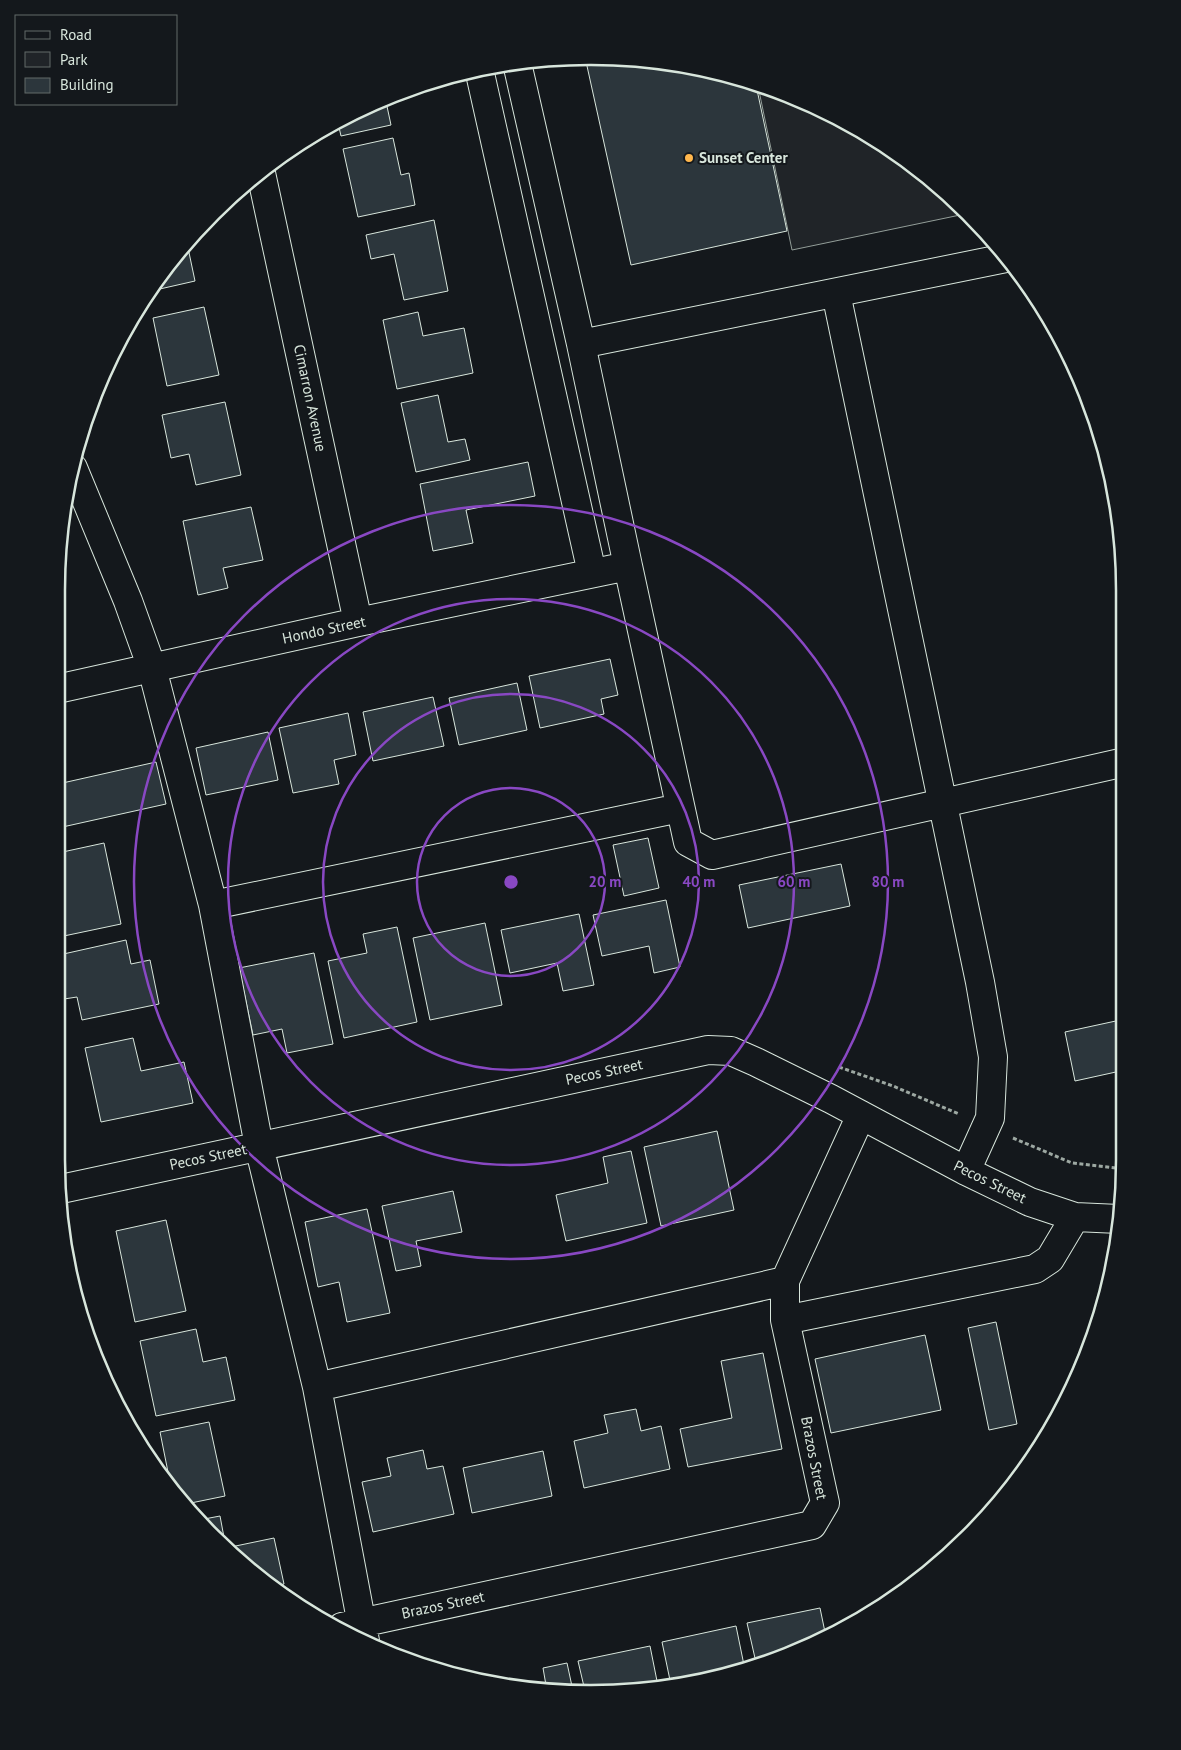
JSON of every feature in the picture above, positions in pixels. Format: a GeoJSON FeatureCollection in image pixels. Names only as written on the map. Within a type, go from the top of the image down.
{"type":"FeatureCollection","features":[{"type":"Feature","properties":{"kind":"street"},"geometry":{"type":"LineString","coordinates":[[519,69],[688,842],[712,855],[1116,764]]}},
{"type":"Feature","properties":{"kind":"street"},"geometry":{"type":"LineString","coordinates":[[481,77],[592,573]]}},
{"type":"Feature","properties":{"kind":"street","name":"Cimarron Avenue"},"geometry":{"type":"LineString","coordinates":[[263,181],[358,622]]}},
{"type":"Feature","properties":{"kind":"street"},"geometry":{"type":"LineString","coordinates":[[580,344],[998,260]]}},
{"type":"Feature","properties":{"kind":"street"},"geometry":{"type":"LineString","coordinates":[[836,292],[994,1057],[990,1118],[966,1171]]}},
{"type":"Feature","properties":{"kind":"street"},"geometry":{"type":"LineString","coordinates":[[77,478],[128,601],[152,668],[213,905],[260,1146],[316,1387],[356,1630]]}},
{"type":"Feature","properties":{"kind":"street","name":"Hondo Street"},"geometry":{"type":"LineString","coordinates":[[65,687],[358,622],[628,566]]}},
{"type":"Feature","properties":{"kind":"street"},"geometry":{"type":"LineString","coordinates":[[213,905],[680,808]]}},
{"type":"Feature","properties":{"kind":"street","name":"Pecos Street"},"geometry":{"type":"LineString","coordinates":[[66,1188],[708,1050],[732,1052],[748,1058],[1030,1202],[1075,1217],[1113,1219]]}},
{"type":"Feature","properties":{"kind":"street"},"geometry":{"type":"LineString","coordinates":[[316,1387],[785,1281],[861,1115]]}},
{"type":"Feature","properties":{"kind":"street"},"geometry":{"type":"LineString","coordinates":[[785,1320],[1035,1269],[1050,1259],[1075,1217]]}},
{"type":"Feature","properties":{"kind":"street","name":"Brazos Street"},"geometry":{"type":"LineString","coordinates":[[356,1630],[812,1525],[825,1503],[785,1320],[785,1281]]}},
{"type":"Feature","properties":{"kind":"path"},"geometry":{"type":"LineString","coordinates":[[830,1064],[893,1086],[1072,1163],[1116,1168]]}},
{"type":"Feature","properties":{"kind":"green space"},"geometry":{"type":"Polygon","coordinates":[[[759,93],[792,105],[853,135],[910,174],[937,195],[958,215],[792,250],[759,93]]]}},
{"type":"Feature","properties":{"kind":"building","name":"Sunset Center"},"geometry":{"type":"Polygon","coordinates":[[[587,65],[659,69],[727,83],[758,93],[787,231],[631,265],[587,65]]]}},
{"type":"Feature","properties":{"kind":"building"},"geometry":{"type":"Polygon","coordinates":[[[387,106],[391,125],[341,136],[339,129],[387,106]]]}},
{"type":"Feature","properties":{"kind":"building"},"geometry":{"type":"Polygon","coordinates":[[[393,138],[401,175],[409,173],[415,205],[358,217],[343,149],[393,138]]]}},
{"type":"Feature","properties":{"kind":"building"},"geometry":{"type":"Polygon","coordinates":[[[434,220],[448,291],[404,300],[394,254],[371,259],[366,235],[434,220]]]}},
{"type":"Feature","properties":{"kind":"building"},"geometry":{"type":"Polygon","coordinates":[[[189,252],[195,281],[161,289],[189,252]]]}},
{"type":"Feature","properties":{"kind":"building"},"geometry":{"type":"Polygon","coordinates":[[[204,307],[219,375],[167,386],[153,318],[204,307]]]}},
{"type":"Feature","properties":{"kind":"building"},"geometry":{"type":"Polygon","coordinates":[[[418,312],[423,336],[464,328],[473,373],[397,389],[383,320],[418,312]]]}},
{"type":"Feature","properties":{"kind":"building"},"geometry":{"type":"Polygon","coordinates":[[[438,395],[448,442],[465,439],[470,460],[416,472],[401,403],[438,395]]]}},
{"type":"Feature","properties":{"kind":"building"},"geometry":{"type":"Polygon","coordinates":[[[225,402],[241,475],[196,485],[189,454],[171,458],[162,415],[225,402]]]}},
{"type":"Feature","properties":{"kind":"building"},"geometry":{"type":"Polygon","coordinates":[[[528,462],[535,496],[466,510],[473,543],[433,551],[420,484],[528,462]]]}},
{"type":"Feature","properties":{"kind":"building"},"geometry":{"type":"Polygon","coordinates":[[[251,507],[263,560],[223,568],[228,588],[198,595],[183,521],[251,507]]]}},
{"type":"Feature","properties":{"kind":"building"},"geometry":{"type":"Polygon","coordinates":[[[610,659],[618,695],[601,699],[604,714],[540,728],[529,676],[610,659]]]}},
{"type":"Feature","properties":{"kind":"building"},"geometry":{"type":"Polygon","coordinates":[[[517,683],[527,730],[459,745],[449,698],[517,683]]]}},
{"type":"Feature","properties":{"kind":"building"},"geometry":{"type":"Polygon","coordinates":[[[433,697],[444,746],[373,761],[363,712],[433,697]]]}},
{"type":"Feature","properties":{"kind":"building"},"geometry":{"type":"Polygon","coordinates":[[[348,713],[356,755],[334,760],[339,784],[293,793],[279,728],[348,713]]]}},
{"type":"Feature","properties":{"kind":"building"},"geometry":{"type":"Polygon","coordinates":[[[268,732],[278,780],[206,795],[196,748],[268,732]]]}},
{"type":"Feature","properties":{"kind":"building"},"geometry":{"type":"Polygon","coordinates":[[[156,762],[166,804],[65,826],[65,782],[156,762]]]}},
{"type":"Feature","properties":{"kind":"building"},"geometry":{"type":"Polygon","coordinates":[[[648,838],[659,888],[624,896],[613,845],[648,838]]]}},
{"type":"Feature","properties":{"kind":"building"},"geometry":{"type":"Polygon","coordinates":[[[104,843],[121,924],[65,936],[65,851],[104,843]]]}},
{"type":"Feature","properties":{"kind":"building"},"geometry":{"type":"Polygon","coordinates":[[[841,864],[850,906],[748,928],[739,885],[841,864]]]}},
{"type":"Feature","properties":{"kind":"building"},"geometry":{"type":"Polygon","coordinates":[[[666,900],[680,967],[654,973],[649,946],[602,956],[593,915],[666,900]]]}},
{"type":"Feature","properties":{"kind":"building"},"geometry":{"type":"Polygon","coordinates":[[[579,914],[594,985],[563,991],[557,963],[510,973],[501,930],[579,914]]]}},
{"type":"Feature","properties":{"kind":"building"},"geometry":{"type":"Polygon","coordinates":[[[485,923],[502,1005],[430,1020],[413,938],[485,923]]]}},
{"type":"Feature","properties":{"kind":"building"},"geometry":{"type":"Polygon","coordinates":[[[397,927],[417,1022],[344,1038],[328,961],[367,953],[363,934],[397,927]]]}},
{"type":"Feature","properties":{"kind":"building"},"geometry":{"type":"Polygon","coordinates":[[[126,940],[131,964],[150,960],[159,1004],[82,1020],[77,997],[65,999],[65,954],[126,940]]]}},
{"type":"Feature","properties":{"kind":"building"},"geometry":{"type":"Polygon","coordinates":[[[314,953],[333,1044],[287,1053],[282,1029],[253,1035],[239,968],[314,953]]]}},
{"type":"Feature","properties":{"kind":"building"},"geometry":{"type":"Polygon","coordinates":[[[1116,1021],[1116,1072],[1075,1081],[1065,1032],[1116,1021]]]}},
{"type":"Feature","properties":{"kind":"building"},"geometry":{"type":"Polygon","coordinates":[[[133,1038],[141,1071],[184,1062],[193,1103],[101,1122],[85,1048],[133,1038]]]}},
{"type":"Feature","properties":{"kind":"building"},"geometry":{"type":"Polygon","coordinates":[[[717,1131],[734,1210],[661,1226],[644,1147],[717,1131]]]}},
{"type":"Feature","properties":{"kind":"building"},"geometry":{"type":"Polygon","coordinates":[[[631,1151],[647,1223],[566,1241],[556,1195],[608,1183],[603,1157],[631,1151]]]}},
{"type":"Feature","properties":{"kind":"building"},"geometry":{"type":"Polygon","coordinates":[[[453,1191],[462,1232],[416,1241],[421,1266],[396,1271],[382,1206],[453,1191]]]}},
{"type":"Feature","properties":{"kind":"building"},"geometry":{"type":"Polygon","coordinates":[[[367,1209],[390,1313],[347,1322],[339,1282],[318,1287],[305,1222],[367,1209]]]}},
{"type":"Feature","properties":{"kind":"building"},"geometry":{"type":"Polygon","coordinates":[[[166,1220],[186,1311],[135,1322],[116,1231],[166,1220]]]}},
{"type":"Feature","properties":{"kind":"building"},"geometry":{"type":"Polygon","coordinates":[[[996,1322],[1017,1424],[989,1430],[968,1328],[996,1322]]]}},
{"type":"Feature","properties":{"kind":"building"},"geometry":{"type":"Polygon","coordinates":[[[196,1329],[203,1362],[226,1357],[235,1400],[156,1416],[140,1341],[196,1329]]]}},
{"type":"Feature","properties":{"kind":"building"},"geometry":{"type":"Polygon","coordinates":[[[925,1335],[941,1410],[831,1433],[815,1359],[925,1335]]]}},
{"type":"Feature","properties":{"kind":"building"},"geometry":{"type":"Polygon","coordinates":[[[763,1353],[782,1449],[688,1467],[680,1429],[732,1418],[721,1361],[763,1353]]]}},
{"type":"Feature","properties":{"kind":"building"},"geometry":{"type":"Polygon","coordinates":[[[636,1409],[641,1431],[661,1426],[670,1469],[584,1488],[574,1441],[608,1433],[604,1415],[636,1409]]]}},
{"type":"Feature","properties":{"kind":"building"},"geometry":{"type":"Polygon","coordinates":[[[209,1422],[225,1496],[192,1503],[168,1470],[160,1432],[209,1422]]]}},
{"type":"Feature","properties":{"kind":"building"},"geometry":{"type":"Polygon","coordinates":[[[423,1450],[427,1469],[443,1466],[454,1514],[373,1532],[362,1482],[391,1476],[387,1458],[423,1450]]]}},
{"type":"Feature","properties":{"kind":"building"},"geometry":{"type":"Polygon","coordinates":[[[543,1451],[552,1496],[472,1513],[463,1468],[543,1451]]]}},
{"type":"Feature","properties":{"kind":"building"},"geometry":{"type":"Polygon","coordinates":[[[220,1516],[224,1535],[219,1531],[207,1518],[220,1516]]]}},
{"type":"Feature","properties":{"kind":"building"},"geometry":{"type":"Polygon","coordinates":[[[274,1538],[284,1584],[271,1576],[235,1546],[274,1538]]]}},
{"type":"Feature","properties":{"kind":"building"},"geometry":{"type":"Polygon","coordinates":[[[820,1608],[825,1630],[792,1645],[755,1658],[747,1623],[820,1608]]]}},
{"type":"Feature","properties":{"kind":"building"},"geometry":{"type":"Polygon","coordinates":[[[736,1626],[743,1662],[670,1679],[662,1642],[736,1626]]]}},
{"type":"Feature","properties":{"kind":"building"},"geometry":{"type":"Polygon","coordinates":[[[650,1646],[657,1681],[584,1685],[578,1661],[650,1646]]]}},
{"type":"Feature","properties":{"kind":"building"},"geometry":{"type":"Polygon","coordinates":[[[567,1663],[572,1684],[546,1683],[543,1668],[567,1663]]]}},
{"type":"Feature","properties":{"kind":"place","name":"Sunset Center"},"geometry":{"type":"Point","coordinates":[689,158]}}]}
